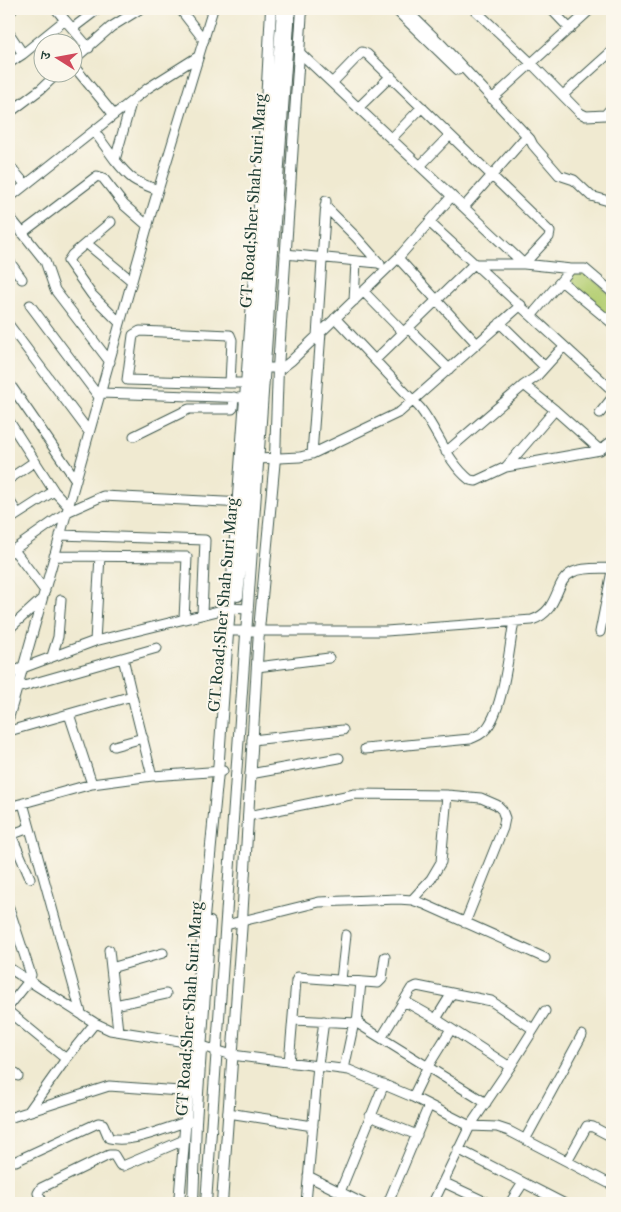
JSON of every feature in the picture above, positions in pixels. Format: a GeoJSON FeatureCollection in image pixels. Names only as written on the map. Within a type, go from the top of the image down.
{"type":"FeatureCollection","features":[{"type":"Feature","properties":{"kind":"main road"},"geometry":{"type":"LineString","coordinates":[[250,398],[246,383],[265,132],[271,9]]}},
{"type":"Feature","properties":{"kind":"main road","name":"GT Road;Sher Shah Suri Marg"},"geometry":{"type":"LineString","coordinates":[[193,1203],[191,1122],[199,1092],[221,772],[234,631],[233,608],[282,9]]}},
{"type":"Feature","properties":{"kind":"main road","name":"GT Road;Sher Shah Suri Marg"},"geometry":{"type":"LineString","coordinates":[[206,1203],[290,9]]}},
{"type":"Feature","properties":{"kind":"main road"},"geometry":{"type":"LineString","coordinates":[[222,1203],[242,921],[259,630],[275,458],[278,368],[302,9]]}},
{"type":"Feature","properties":{"kind":"main road"},"geometry":{"type":"LineString","coordinates":[[179,1203],[184,1140],[191,1122],[188,1092],[192,1043],[221,772],[233,608]]}},
{"type":"Feature","properties":{"kind":"street"},"geometry":{"type":"LineString","coordinates":[[9,13],[13,9]]}},
{"type":"Feature","properties":{"kind":"street"},"geometry":{"type":"LineString","coordinates":[[56,9],[89,48]]}},
{"type":"Feature","properties":{"kind":"street"},"geometry":{"type":"LineString","coordinates":[[73,28],[98,9]]}},
{"type":"Feature","properties":{"kind":"street"},"geometry":{"type":"LineString","coordinates":[[82,54],[111,27],[140,9]]}},
{"type":"Feature","properties":{"kind":"street"},"geometry":{"type":"LineString","coordinates":[[180,9],[204,40]]}},
{"type":"Feature","properties":{"kind":"street"},"geometry":{"type":"LineString","coordinates":[[9,712],[158,190],[213,9]]}},
{"type":"Feature","properties":{"kind":"street"},"geometry":{"type":"LineString","coordinates":[[395,9],[463,74],[523,140],[533,145]]}},
{"type":"Feature","properties":{"kind":"street"},"geometry":{"type":"LineString","coordinates":[[405,9],[443,46],[530,138],[533,145],[559,174],[574,180],[591,196],[612,202]]}},
{"type":"Feature","properties":{"kind":"street"},"geometry":{"type":"LineString","coordinates":[[474,9],[580,113],[586,116],[609,115],[612,107]]}},
{"type":"Feature","properties":{"kind":"street"},"geometry":{"type":"LineString","coordinates":[[551,9],[570,28]]}},
{"type":"Feature","properties":{"kind":"street"},"geometry":{"type":"LineString","coordinates":[[492,99],[591,9]]}},
{"type":"Feature","properties":{"kind":"street"},"geometry":{"type":"LineString","coordinates":[[9,63],[65,20]]}},
{"type":"Feature","properties":{"kind":"street"},"geometry":{"type":"LineString","coordinates":[[9,33],[23,54]]}},
{"type":"Feature","properties":{"kind":"street"},"geometry":{"type":"LineString","coordinates":[[563,95],[612,51]]}},
{"type":"Feature","properties":{"kind":"street"},"geometry":{"type":"LineString","coordinates":[[298,52],[524,264]]}},
{"type":"Feature","properties":{"kind":"street"},"geometry":{"type":"LineString","coordinates":[[332,83],[362,52],[367,54],[391,76],[550,232],[549,237],[524,264]]}},
{"type":"Feature","properties":{"kind":"street"},"geometry":{"type":"LineString","coordinates":[[9,198],[24,184],[56,162],[114,115],[167,76],[199,56]]}},
{"type":"Feature","properties":{"kind":"street"},"geometry":{"type":"LineString","coordinates":[[82,75],[114,115]]}},
{"type":"Feature","properties":{"kind":"street"},"geometry":{"type":"LineString","coordinates":[[358,108],[391,76]]}},
{"type":"Feature","properties":{"kind":"street"},"geometry":{"type":"LineString","coordinates":[[9,113],[49,82]]}},
{"type":"Feature","properties":{"kind":"street"},"geometry":{"type":"LineString","coordinates":[[116,160],[131,103]]}},
{"type":"Feature","properties":{"kind":"street"},"geometry":{"type":"LineString","coordinates":[[391,139],[422,107]]}},
{"type":"Feature","properties":{"kind":"street"},"geometry":{"type":"LineString","coordinates":[[94,131],[128,176],[134,181],[158,190]]}},
{"type":"Feature","properties":{"kind":"street"},"geometry":{"type":"LineString","coordinates":[[420,166],[450,135]]}},
{"type":"Feature","properties":{"kind":"street"},"geometry":{"type":"LineString","coordinates":[[464,207],[523,140]]}},
{"type":"Feature","properties":{"kind":"street"},"geometry":{"type":"LineString","coordinates":[[9,166],[24,184]]}},
{"type":"Feature","properties":{"kind":"street"},"geometry":{"type":"LineString","coordinates":[[22,233],[97,176],[103,178],[124,204],[148,226]]}},
{"type":"Feature","properties":{"kind":"street"},"geometry":{"type":"LineString","coordinates":[[264,368],[286,366],[398,258],[452,196]]}},
{"type":"Feature","properties":{"kind":"street"},"geometry":{"type":"LineString","coordinates":[[312,454],[326,203],[385,271]]}},
{"type":"Feature","properties":{"kind":"street"},"geometry":{"type":"LineString","coordinates":[[9,216],[48,266],[55,290],[110,362]]}},
{"type":"Feature","properties":{"kind":"street"},"geometry":{"type":"LineString","coordinates":[[112,222],[69,258],[69,264],[92,295],[120,323]]}},
{"type":"Feature","properties":{"kind":"street"},"geometry":{"type":"LineString","coordinates":[[429,222],[612,390]]}},
{"type":"Feature","properties":{"kind":"street"},"geometry":{"type":"LineString","coordinates":[[86,243],[132,281]]}},
{"type":"Feature","properties":{"kind":"street"},"geometry":{"type":"LineString","coordinates":[[285,254],[378,263]]}},
{"type":"Feature","properties":{"kind":"street"},"geometry":{"type":"LineString","coordinates":[[398,258],[477,344]]}},
{"type":"Feature","properties":{"kind":"street"},"geometry":{"type":"LineString","coordinates":[[9,261],[22,278]]}},
{"type":"Feature","properties":{"kind":"street"},"geometry":{"type":"LineString","coordinates":[[354,301],[356,261]]}},
{"type":"Feature","properties":{"kind":"street"},"geometry":{"type":"LineString","coordinates":[[375,360],[474,264],[524,264],[585,269],[612,292]]}},
{"type":"Feature","properties":{"kind":"street"},"geometry":{"type":"LineString","coordinates":[[532,315],[571,269]]}},
{"type":"Feature","properties":{"kind":"street"},"geometry":{"type":"LineString","coordinates":[[561,281],[612,323]]}},
{"type":"Feature","properties":{"kind":"street"},"geometry":{"type":"LineString","coordinates":[[363,291],[449,369]]}},
{"type":"Feature","properties":{"kind":"street"},"geometry":{"type":"LineString","coordinates":[[30,305],[100,395]]}},
{"type":"Feature","properties":{"kind":"street"},"geometry":{"type":"LineString","coordinates":[[258,458],[300,457],[312,454],[391,418],[414,400],[521,305]]}},
{"type":"Feature","properties":{"kind":"street"},"geometry":{"type":"LineString","coordinates":[[335,318],[414,400],[428,419],[446,452],[470,480],[476,480],[506,467],[600,450],[612,441]]}},
{"type":"Feature","properties":{"kind":"street"},"geometry":{"type":"LineString","coordinates":[[500,323],[545,367]]}},
{"type":"Feature","properties":{"kind":"street"},"geometry":{"type":"LineString","coordinates":[[9,325],[89,432]]}},
{"type":"Feature","properties":{"kind":"street"},"geometry":{"type":"LineString","coordinates":[[230,383],[232,340],[230,335],[140,331],[133,334],[127,380],[230,383],[246,383]]}},
{"type":"Feature","properties":{"kind":"street"},"geometry":{"type":"LineString","coordinates":[[446,452],[533,379],[564,346]]}},
{"type":"Feature","properties":{"kind":"street"},"geometry":{"type":"LineString","coordinates":[[9,382],[76,480]]}},
{"type":"Feature","properties":{"kind":"street"},"geometry":{"type":"LineString","coordinates":[[524,385],[600,450]]}},
{"type":"Feature","properties":{"kind":"street"},"geometry":{"type":"LineString","coordinates":[[100,395],[250,398]]}},
{"type":"Feature","properties":{"kind":"street"},"geometry":{"type":"LineString","coordinates":[[197,408],[198,396]]}},
{"type":"Feature","properties":{"kind":"street"},"geometry":{"type":"LineString","coordinates":[[134,436],[190,409],[232,409],[234,397]]}},
{"type":"Feature","properties":{"kind":"street"},"geometry":{"type":"LineString","coordinates":[[600,413],[612,398]]}},
{"type":"Feature","properties":{"kind":"street"},"geometry":{"type":"LineString","coordinates":[[506,467],[555,410]]}},
{"type":"Feature","properties":{"kind":"street"},"geometry":{"type":"LineString","coordinates":[[9,422],[34,462],[68,509]]}},
{"type":"Feature","properties":{"kind":"street"},"geometry":{"type":"LineString","coordinates":[[9,479],[34,462]]}},
{"type":"Feature","properties":{"kind":"street"},"geometry":{"type":"LineString","coordinates":[[9,520],[54,491]]}},
{"type":"Feature","properties":{"kind":"street"},"geometry":{"type":"LineString","coordinates":[[43,595],[11,551],[68,509],[107,496],[243,503]]}},
{"type":"Feature","properties":{"kind":"street"},"geometry":{"type":"LineString","coordinates":[[9,500],[18,514]]}},
{"type":"Feature","properties":{"kind":"street"},"geometry":{"type":"LineString","coordinates":[[60,535],[205,540],[202,614]]}},
{"type":"Feature","properties":{"kind":"street"},"geometry":{"type":"LineString","coordinates":[[54,556],[187,557],[184,619]]}},
{"type":"Feature","properties":{"kind":"street"},"geometry":{"type":"LineString","coordinates":[[95,641],[100,556]]}},
{"type":"Feature","properties":{"kind":"street"},"geometry":{"type":"LineString","coordinates":[[234,631],[386,631],[532,620],[545,614],[551,608],[562,584],[571,573],[582,570],[612,570],[600,632]]}},
{"type":"Feature","properties":{"kind":"street"},"geometry":{"type":"LineString","coordinates":[[9,629],[43,595]]}},
{"type":"Feature","properties":{"kind":"street"},"geometry":{"type":"LineString","coordinates":[[52,656],[58,637],[61,600]]}},
{"type":"Feature","properties":{"kind":"street"},"geometry":{"type":"LineString","coordinates":[[9,673],[95,641],[202,614],[233,608],[247,609]]}},
{"type":"Feature","properties":{"kind":"street"},"geometry":{"type":"LineString","coordinates":[[365,750],[470,739],[487,728],[494,717],[499,702],[514,621]]}},
{"type":"Feature","properties":{"kind":"street"},"geometry":{"type":"LineString","coordinates":[[17,688],[157,648]]}},
{"type":"Feature","properties":{"kind":"street"},"geometry":{"type":"LineString","coordinates":[[123,658],[152,776]]}},
{"type":"Feature","properties":{"kind":"street"},"geometry":{"type":"LineString","coordinates":[[257,667],[329,658]]}},
{"type":"Feature","properties":{"kind":"street"},"geometry":{"type":"LineString","coordinates":[[9,731],[132,696]]}},
{"type":"Feature","properties":{"kind":"street"},"geometry":{"type":"LineString","coordinates":[[70,714],[92,784]]}},
{"type":"Feature","properties":{"kind":"street"},"geometry":{"type":"LineString","coordinates":[[252,740],[343,730]]}},
{"type":"Feature","properties":{"kind":"street"},"geometry":{"type":"LineString","coordinates":[[114,746],[143,738]]}},
{"type":"Feature","properties":{"kind":"street"},"geometry":{"type":"LineString","coordinates":[[250,774],[339,758]]}},
{"type":"Feature","properties":{"kind":"street"},"geometry":{"type":"LineString","coordinates":[[9,807],[92,784],[152,776],[221,772]]}},
{"type":"Feature","properties":{"kind":"street"},"geometry":{"type":"LineString","coordinates":[[248,816],[356,794],[447,795],[480,798],[491,802],[502,810],[505,818],[503,828],[465,923]]}},
{"type":"Feature","properties":{"kind":"street"},"geometry":{"type":"LineString","coordinates":[[412,900],[431,879],[440,862],[447,795]]}},
{"type":"Feature","properties":{"kind":"street"},"geometry":{"type":"LineString","coordinates":[[23,803],[81,1013]]}},
{"type":"Feature","properties":{"kind":"street"},"geometry":{"type":"LineString","coordinates":[[29,828],[13,834],[12,837],[30,878]]}},
{"type":"Feature","properties":{"kind":"street"},"geometry":{"type":"LineString","coordinates":[[226,925],[319,902],[412,900],[545,958]]}},
{"type":"Feature","properties":{"kind":"street"},"geometry":{"type":"LineString","coordinates":[[9,908],[31,975],[29,981],[9,1006]]}},
{"type":"Feature","properties":{"kind":"street"},"geometry":{"type":"LineString","coordinates":[[341,980],[346,935]]}},
{"type":"Feature","properties":{"kind":"street"},"geometry":{"type":"LineString","coordinates":[[109,950],[118,1031]]}},
{"type":"Feature","properties":{"kind":"street"},"geometry":{"type":"LineString","coordinates":[[111,968],[163,953]]}},
{"type":"Feature","properties":{"kind":"street"},"geometry":{"type":"LineString","coordinates":[[289,1063],[298,976],[375,984],[381,982],[385,956]]}},
{"type":"Feature","properties":{"kind":"street"},"geometry":{"type":"LineString","coordinates":[[9,968],[110,1030],[192,1043],[232,1055],[318,1065],[354,1072],[414,1097],[470,1126],[497,1127],[526,1138],[612,1185]]}},
{"type":"Feature","properties":{"kind":"street"},"geometry":{"type":"LineString","coordinates":[[344,1069],[355,1022],[361,982]]}},
{"type":"Feature","properties":{"kind":"street"},"geometry":{"type":"LineString","coordinates":[[382,1037],[411,989],[417,986],[491,1001],[532,1029]]}},
{"type":"Feature","properties":{"kind":"street"},"geometry":{"type":"LineString","coordinates":[[436,1019],[452,993]]}},
{"type":"Feature","properties":{"kind":"street"},"geometry":{"type":"LineString","coordinates":[[115,1005],[166,994]]}},
{"type":"Feature","properties":{"kind":"street"},"geometry":{"type":"LineString","coordinates":[[404,1001],[436,1019],[510,1067]]}},
{"type":"Feature","properties":{"kind":"street"},"geometry":{"type":"LineString","coordinates":[[433,1203],[470,1126],[510,1067],[544,1011]]}},
{"type":"Feature","properties":{"kind":"street"},"geometry":{"type":"LineString","coordinates":[[9,1012],[66,1059]]}},
{"type":"Feature","properties":{"kind":"street"},"geometry":{"type":"LineString","coordinates":[[293,1020],[355,1022],[486,1103]]}},
{"type":"Feature","properties":{"kind":"street"},"geometry":{"type":"LineString","coordinates":[[306,1203],[318,1065],[324,1021]]}},
{"type":"Feature","properties":{"kind":"street"},"geometry":{"type":"LineString","coordinates":[[29,1111],[95,1022]]}},
{"type":"Feature","properties":{"kind":"street"},"geometry":{"type":"LineString","coordinates":[[414,1097],[428,1066],[452,1029]]}},
{"type":"Feature","properties":{"kind":"street"},"geometry":{"type":"LineString","coordinates":[[526,1138],[582,1035]]}},
{"type":"Feature","properties":{"kind":"street"},"geometry":{"type":"LineString","coordinates":[[9,1068],[18,1076]]}},
{"type":"Feature","properties":{"kind":"street"},"geometry":{"type":"LineString","coordinates":[[340,1192],[384,1084]]}},
{"type":"Feature","properties":{"kind":"street"},"geometry":{"type":"LineString","coordinates":[[12,1117],[109,1086],[199,1092]]}},
{"type":"Feature","properties":{"kind":"street"},"geometry":{"type":"LineString","coordinates":[[388,1203],[429,1105]]}},
{"type":"Feature","properties":{"kind":"street"},"geometry":{"type":"LineString","coordinates":[[228,1113],[313,1126]]}},
{"type":"Feature","properties":{"kind":"street"},"geometry":{"type":"LineString","coordinates":[[370,1116],[417,1135]]}},
{"type":"Feature","properties":{"kind":"street"},"geometry":{"type":"LineString","coordinates":[[16,1161],[98,1123],[103,1124],[109,1138],[125,1139],[191,1122]]}},
{"type":"Feature","properties":{"kind":"street"},"geometry":{"type":"LineString","coordinates":[[568,1160],[587,1126],[593,1127],[612,1137]]}},
{"type":"Feature","properties":{"kind":"street"},"geometry":{"type":"LineString","coordinates":[[43,1203],[38,1193],[41,1188],[109,1155],[114,1155],[120,1165],[123,1166],[184,1140]]}},
{"type":"Feature","properties":{"kind":"street"},"geometry":{"type":"LineString","coordinates":[[458,1150],[558,1202]]}},
{"type":"Feature","properties":{"kind":"street"},"geometry":{"type":"LineString","coordinates":[[308,1176],[362,1203]]}},
{"type":"Feature","properties":{"kind":"street"},"geometry":{"type":"LineString","coordinates":[[443,1182],[488,1203]]}},
{"type":"Feature","properties":{"kind":"street"},"geometry":{"type":"LineString","coordinates":[[510,1203],[523,1183]]}},
{"type":"Feature","properties":{"kind":"green space"},"geometry":{"type":"Polygon","coordinates":[[[581,269],[612,296],[612,320],[567,281],[572,272],[581,269]]]}}]}
